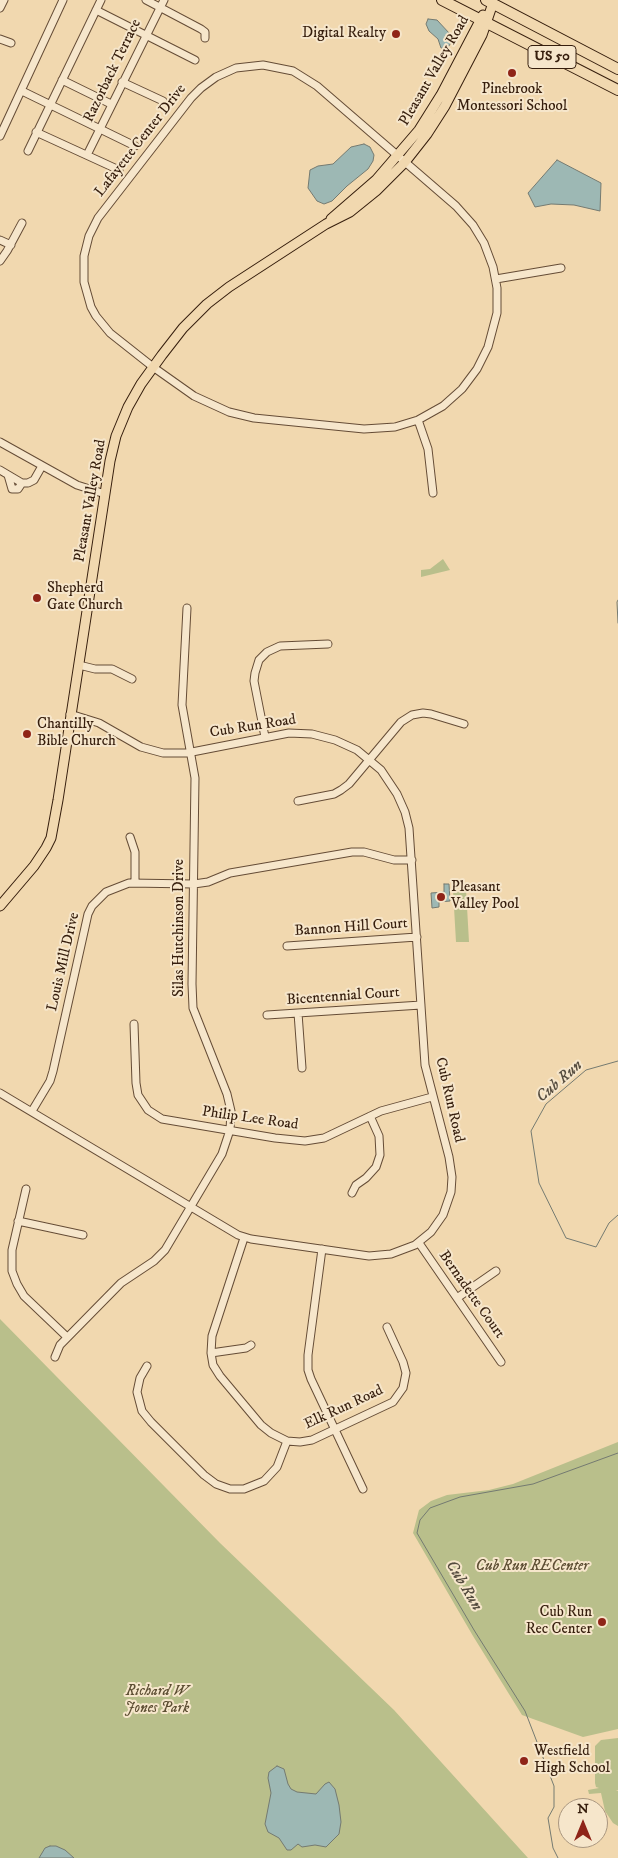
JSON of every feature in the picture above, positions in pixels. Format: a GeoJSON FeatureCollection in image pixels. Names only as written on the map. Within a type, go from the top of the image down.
{"type":"FeatureCollection","features":[{"type":"Feature","properties":{"kind":"highway","name":"US 50"},"geometry":{"type":"LineString","coordinates":[[442,0],[618,90]]}},
{"type":"Feature","properties":{"kind":"highway","name":"US 50"},"geometry":{"type":"LineString","coordinates":[[491,1],[618,68]]}},
{"type":"Feature","properties":{"kind":"main road","name":"Pleasant Valley Road"},"geometry":{"type":"LineString","coordinates":[[0,906],[34,866],[51,838],[113,448],[122,419],[137,391],[183,328],[207,304],[229,287],[326,224],[350,212],[362,203],[402,159],[484,21],[491,1]]}},
{"type":"Feature","properties":{"kind":"street"},"geometry":{"type":"LineString","coordinates":[[0,8],[4,0]]}},
{"type":"Feature","properties":{"kind":"street"},"geometry":{"type":"LineString","coordinates":[[0,136],[64,0]]}},
{"type":"Feature","properties":{"kind":"street"},"geometry":{"type":"LineString","coordinates":[[28,151],[101,0]]}},
{"type":"Feature","properties":{"kind":"street"},"geometry":{"type":"LineString","coordinates":[[146,0],[201,29],[205,32],[205,38]]}},
{"type":"Feature","properties":{"kind":"street","name":"Razorback Terrace"},"geometry":{"type":"LineString","coordinates":[[87,155],[164,0]]}},
{"type":"Feature","properties":{"kind":"street"},"geometry":{"type":"LineString","coordinates":[[96,10],[195,60]]}},
{"type":"Feature","properties":{"kind":"street"},"geometry":{"type":"LineString","coordinates":[[0,39],[11,44]]}},
{"type":"Feature","properties":{"kind":"street","name":"Lafayette Center Drive"},"geometry":{"type":"LineString","coordinates":[[263,65],[285,68],[301,75],[317,86],[456,206],[473,225],[490,257],[496,279],[498,300],[494,328],[482,360],[468,382],[455,396],[435,412],[418,420],[395,427],[370,430],[247,417],[205,402],[183,389],[110,333],[96,316],[86,292],[83,271],[84,256],[89,236],[98,218],[191,98],[216,77],[236,68],[263,65]]}},
{"type":"Feature","properties":{"kind":"street"},"geometry":{"type":"LineString","coordinates":[[62,80],[111,104]]}},
{"type":"Feature","properties":{"kind":"street"},"geometry":{"type":"LineString","coordinates":[[122,82],[163,102]]}},
{"type":"Feature","properties":{"kind":"street"},"geometry":{"type":"LineString","coordinates":[[22,91],[135,146]]}},
{"type":"Feature","properties":{"kind":"street"},"geometry":{"type":"LineString","coordinates":[[36,132],[118,170]]}},
{"type":"Feature","properties":{"kind":"street"},"geometry":{"type":"LineString","coordinates":[[0,261],[11,245],[22,223]]}},
{"type":"Feature","properties":{"kind":"street"},"geometry":{"type":"LineString","coordinates":[[0,240],[11,245]]}},
{"type":"Feature","properties":{"kind":"street"},"geometry":{"type":"LineString","coordinates":[[496,279],[560,268]]}},
{"type":"Feature","properties":{"kind":"street"},"geometry":{"type":"LineString","coordinates":[[418,420],[429,456],[433,493]]}},
{"type":"Feature","properties":{"kind":"street"},"geometry":{"type":"LineString","coordinates":[[0,442],[77,485],[105,494]]}},
{"type":"Feature","properties":{"kind":"street"},"geometry":{"type":"LineString","coordinates":[[0,470],[22,483],[34,480],[42,466]]}},
{"type":"Feature","properties":{"kind":"street","name":"Silas Hutchinson Drive"},"geometry":{"type":"LineString","coordinates":[[56,1357],[57,1348],[127,1278],[160,1256],[222,1154],[230,1130],[231,1111],[227,1094],[193,1008],[195,784],[182,705],[187,608]]}},
{"type":"Feature","properties":{"kind":"street"},"geometry":{"type":"LineString","coordinates":[[265,737],[254,681],[254,673],[259,660],[267,652],[280,646],[328,644]]}},
{"type":"Feature","properties":{"kind":"street"},"geometry":{"type":"LineString","coordinates":[[78,665],[95,669],[112,669],[132,679]]}},
{"type":"Feature","properties":{"kind":"street"},"geometry":{"type":"LineString","coordinates":[[298,801],[334,794],[341,790],[349,784],[401,722],[412,716],[423,713],[431,714],[464,724]]}},
{"type":"Feature","properties":{"kind":"street","name":"Cub Run Road"},"geometry":{"type":"LineString","coordinates":[[0,1093],[244,1238],[380,1256],[402,1251],[419,1243],[431,1232],[443,1215],[449,1199],[452,1183],[449,1158],[425,1065],[410,838],[405,812],[392,785],[381,770],[357,750],[342,743],[312,734],[289,733],[191,752],[163,753],[141,747],[98,723],[70,714]]}},
{"type":"Feature","properties":{"kind":"street"},"geometry":{"type":"LineString","coordinates":[[130,837],[135,852],[135,883]]}},
{"type":"Feature","properties":{"kind":"street","name":"Louis Mill Drive"},"geometry":{"type":"LineString","coordinates":[[32,1111],[54,1071],[85,923],[90,910],[106,892],[120,885],[135,883],[194,884],[208,882],[230,874],[352,852],[370,853],[394,860],[412,860]]}},
{"type":"Feature","properties":{"kind":"street","name":"Bannon Hill Court"},"geometry":{"type":"LineString","coordinates":[[287,946],[416,937]]}},
{"type":"Feature","properties":{"kind":"street","name":"Bicentennial Court"},"geometry":{"type":"LineString","coordinates":[[267,1016],[421,1005]]}},
{"type":"Feature","properties":{"kind":"street"},"geometry":{"type":"LineString","coordinates":[[298,1013],[302,1068]]}},
{"type":"Feature","properties":{"kind":"street","name":"Philip Lee Road"},"geometry":{"type":"LineString","coordinates":[[134,1024],[138,1096],[152,1114],[162,1119],[295,1140],[310,1140],[334,1134],[381,1111],[432,1097]]}},
{"type":"Feature","properties":{"kind":"street"},"geometry":{"type":"LineString","coordinates":[[352,1193],[356,1185],[372,1173],[380,1155],[379,1136],[370,1116]]}},
{"type":"Feature","properties":{"kind":"street"},"geometry":{"type":"LineString","coordinates":[[26,1189],[11,1255],[11,1268],[24,1296],[67,1337]]}},
{"type":"Feature","properties":{"kind":"street"},"geometry":{"type":"LineString","coordinates":[[18,1221],[83,1235]]}},
{"type":"Feature","properties":{"kind":"street"},"geometry":{"type":"LineString","coordinates":[[147,1366],[140,1378],[137,1392],[142,1411],[204,1475],[216,1484],[230,1489],[249,1488],[264,1481],[277,1467],[286,1441],[261,1425],[220,1376],[211,1354],[213,1330],[244,1238]]}},
{"type":"Feature","properties":{"kind":"street","name":"Bernadette Court"},"geometry":{"type":"LineString","coordinates":[[419,1243],[501,1362]]}},
{"type":"Feature","properties":{"kind":"street"},"geometry":{"type":"LineString","coordinates":[[322,1249],[308,1365],[311,1379],[363,1489]]}},
{"type":"Feature","properties":{"kind":"street"},"geometry":{"type":"LineString","coordinates":[[457,1298],[496,1271]]}},
{"type":"Feature","properties":{"kind":"street","name":"Elk Run Road"},"geometry":{"type":"LineString","coordinates":[[286,1441],[308,1441],[390,1404],[398,1397],[406,1377],[405,1366],[387,1327]]}},
{"type":"Feature","properties":{"kind":"street"},"geometry":{"type":"LineString","coordinates":[[211,1354],[246,1348],[251,1345]]}},
{"type":"Feature","properties":{"kind":"green space"},"geometry":{"type":"Polygon","coordinates":[[[443,559],[450,570],[421,577],[421,570],[430,569],[443,559]]]}},
{"type":"Feature","properties":{"kind":"green space"},"geometry":{"type":"Polygon","coordinates":[[[466,889],[469,942],[456,942],[453,890],[466,889]]]}},
{"type":"Feature","properties":{"kind":"green space","name":"Richard W Jones Park"},"geometry":{"type":"Polygon","coordinates":[[[0,1319],[220,1543],[394,1710],[528,1858],[0,1858],[0,1319]]]}},
{"type":"Feature","properties":{"kind":"green space","name":"Cub Run RECenter"},"geometry":{"type":"Polygon","coordinates":[[[618,1442],[618,1729],[583,1737],[522,1715],[413,1533],[419,1510],[431,1501],[447,1495],[489,1490],[513,1484],[618,1442]]]}},
{"type":"Feature","properties":{"kind":"green space"},"geometry":{"type":"Polygon","coordinates":[[[618,1738],[618,1790],[616,1791],[618,1791],[618,1826],[613,1823],[608,1816],[608,1798],[602,1798],[601,1793],[589,1794],[588,1790],[599,1788],[596,1787],[595,1783],[595,1746],[601,1740],[618,1738]]]}},
{"type":"Feature","properties":{"kind":"water"},"geometry":{"type":"Polygon","coordinates":[[[428,19],[437,20],[450,34],[452,41],[447,49],[441,48],[438,39],[429,31],[426,24],[428,19]]]}},
{"type":"Feature","properties":{"kind":"water"},"geometry":{"type":"Polygon","coordinates":[[[364,144],[370,147],[374,155],[368,169],[332,201],[324,204],[317,201],[308,188],[310,170],[318,166],[333,164],[351,147],[364,144]]]}},
{"type":"Feature","properties":{"kind":"water"},"geometry":{"type":"Polygon","coordinates":[[[557,160],[601,183],[600,211],[574,205],[551,204],[535,207],[528,193],[557,160]]]}},
{"type":"Feature","properties":{"kind":"water","name":"Pleasant Valley Pool"},"geometry":{"type":"Polygon","coordinates":[[[444,884],[449,884],[450,901],[439,902],[439,907],[432,908],[431,893],[444,892],[444,884]]]}},
{"type":"Feature","properties":{"kind":"water"},"geometry":{"type":"Polygon","coordinates":[[[277,1766],[284,1769],[288,1784],[291,1789],[297,1792],[316,1794],[329,1782],[335,1789],[341,1822],[339,1834],[326,1847],[315,1845],[302,1847],[298,1844],[291,1850],[287,1850],[279,1838],[268,1832],[265,1824],[271,1793],[268,1778],[269,1772],[277,1766]]]}},
{"type":"Feature","properties":{"kind":"water"},"geometry":{"type":"Polygon","coordinates":[[[56,1846],[65,1850],[74,1858],[39,1858],[45,1848],[56,1846]]]}},
{"type":"Feature","properties":{"kind":"waterway","name":"Cub Run"},"geometry":{"type":"LineString","coordinates":[[618,600],[618,623]]}},
{"type":"Feature","properties":{"kind":"waterway","name":"Cub Run"},"geometry":{"type":"LineString","coordinates":[[618,1061],[586,1070],[546,1104],[531,1131],[539,1183],[566,1238],[596,1247],[609,1223],[618,1215]]}},
{"type":"Feature","properties":{"kind":"waterway","name":"Cub Run"},"geometry":{"type":"LineString","coordinates":[[558,1858],[553,1848],[548,1818],[554,1807],[554,1786],[525,1711],[474,1630],[417,1533],[420,1520],[430,1508],[460,1497],[533,1484],[618,1453]]}},
{"type":"Feature","properties":{"kind":"place","name":"Digital Realty"},"geometry":{"type":"Point","coordinates":[396,34]}},
{"type":"Feature","properties":{"kind":"place","name":"Pinebrook Montessori School"},"geometry":{"type":"Point","coordinates":[512,73]}},
{"type":"Feature","properties":{"kind":"place","name":"Shepherd Gate Church"},"geometry":{"type":"Point","coordinates":[37,598]}},
{"type":"Feature","properties":{"kind":"place","name":"Chantilly Bible Church"},"geometry":{"type":"Point","coordinates":[27,734]}},
{"type":"Feature","properties":{"kind":"place","name":"Pleasant Valley Pool"},"geometry":{"type":"Point","coordinates":[441,897]}},
{"type":"Feature","properties":{"kind":"place","name":"Cub Run Rec Center"},"geometry":{"type":"Point","coordinates":[602,1622]}},
{"type":"Feature","properties":{"kind":"place","name":"Westfield High School"},"geometry":{"type":"Point","coordinates":[524,1761]}}]}
